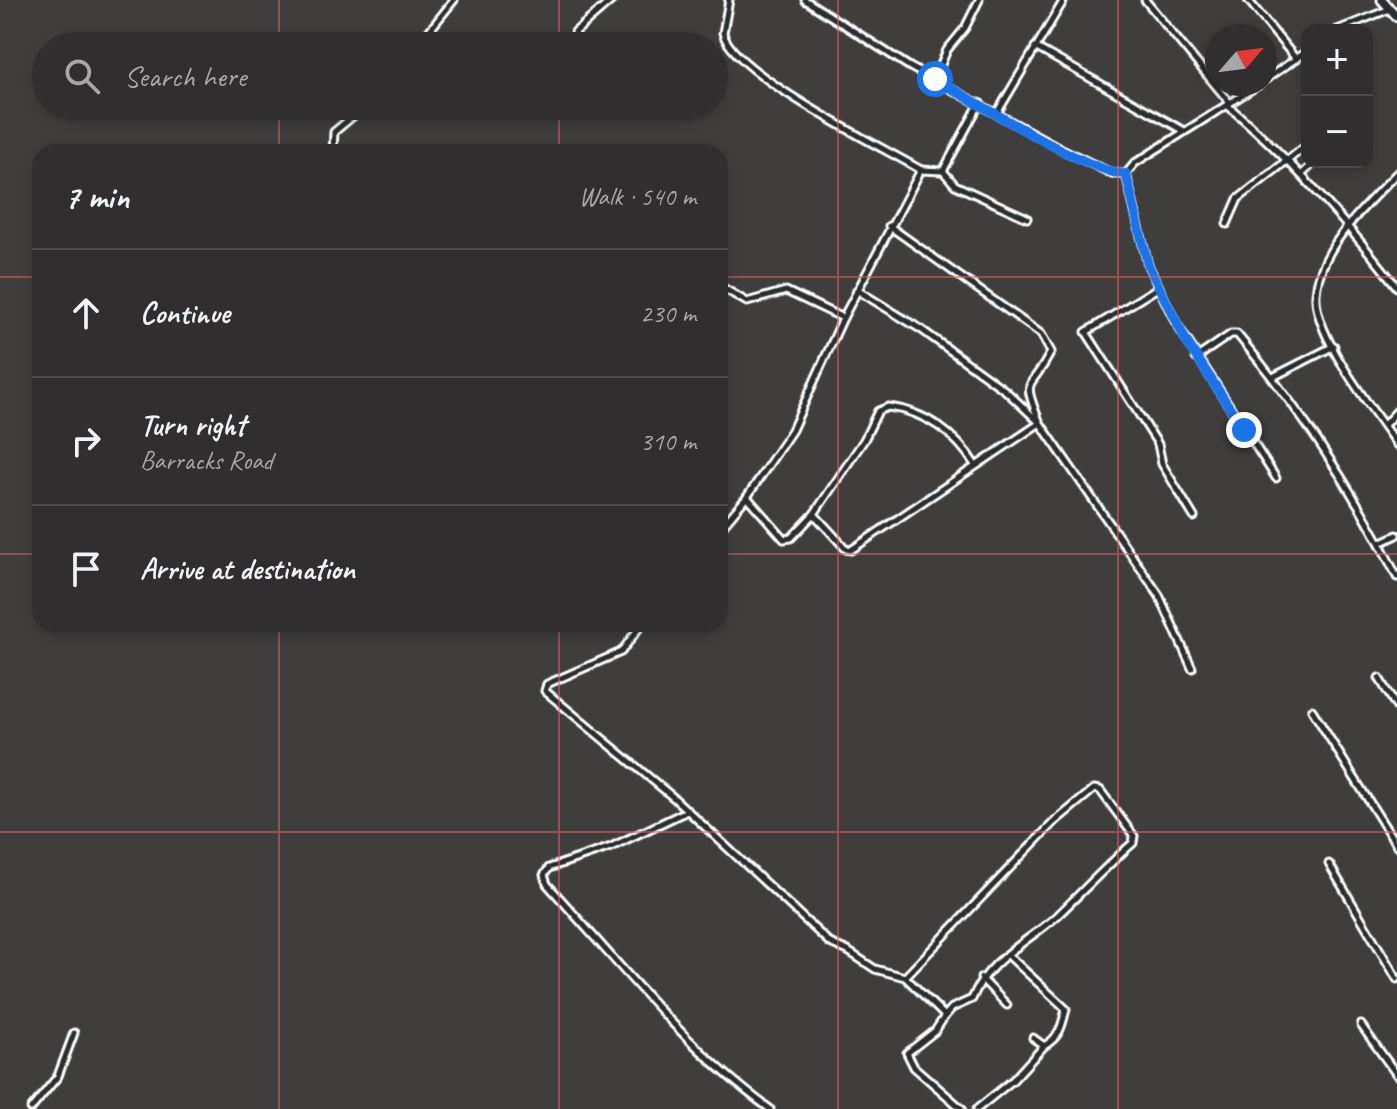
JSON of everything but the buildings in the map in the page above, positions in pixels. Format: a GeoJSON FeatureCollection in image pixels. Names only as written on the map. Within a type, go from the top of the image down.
{"type":"FeatureCollection","features":[{"type":"Feature","properties":{"kind":"main road"},"geometry":{"type":"LineString","coordinates":[[1382,0],[1397,17]]}},
{"type":"Feature","properties":{"kind":"street"},"geometry":{"type":"LineString","coordinates":[[428,32],[454,0]]}},
{"type":"Feature","properties":{"kind":"street"},"geometry":{"type":"LineString","coordinates":[[575,32],[612,0]]}},
{"type":"Feature","properties":{"kind":"street"},"geometry":{"type":"LineString","coordinates":[[723,32],[729,0]]}},
{"type":"Feature","properties":{"kind":"street"},"geometry":{"type":"LineString","coordinates":[[805,0],[935,79],[1113,174],[1126,174],[1184,131],[1241,96]]}},
{"type":"Feature","properties":{"kind":"street"},"geometry":{"type":"LineString","coordinates":[[935,79],[947,50],[965,28],[979,0]]}},
{"type":"Feature","properties":{"kind":"street"},"geometry":{"type":"LineString","coordinates":[[997,113],[1064,0]]}},
{"type":"Feature","properties":{"kind":"street"},"geometry":{"type":"LineString","coordinates":[[1145,0],[1228,104],[1287,159],[1350,227],[1397,287]]}},
{"type":"Feature","properties":{"kind":"street"},"geometry":{"type":"LineString","coordinates":[[1248,0],[1296,59]]}},
{"type":"Feature","properties":{"kind":"street"},"geometry":{"type":"LineString","coordinates":[[1352,24],[1390,9]]}},
{"type":"Feature","properties":{"kind":"street"},"geometry":{"type":"LineString","coordinates":[[728,41],[736,54],[815,111],[921,170],[943,171],[955,185],[1027,218]]}},
{"type":"Feature","properties":{"kind":"street"},"geometry":{"type":"LineString","coordinates":[[1035,47],[1184,131]]}},
{"type":"Feature","properties":{"kind":"street"},"geometry":{"type":"LineString","coordinates":[[1277,72],[1301,55]]}},
{"type":"Feature","properties":{"kind":"street"},"geometry":{"type":"LineString","coordinates":[[943,171],[980,103]]}},
{"type":"Feature","properties":{"kind":"street"},"geometry":{"type":"LineString","coordinates":[[333,144],[334,132],[348,120]]}},
{"type":"Feature","properties":{"kind":"street"},"geometry":{"type":"LineString","coordinates":[[1227,224],[1238,199],[1301,149]]}},
{"type":"Feature","properties":{"kind":"street"},"geometry":{"type":"LineString","coordinates":[[1301,175],[1309,168]]}},
{"type":"Feature","properties":{"kind":"street"},"geometry":{"type":"LineString","coordinates":[[728,520],[792,430],[843,318],[921,170]]}},
{"type":"Feature","properties":{"kind":"street"},"geometry":{"type":"LineString","coordinates":[[1126,174],[1148,265],[1196,358],[1276,478]]}},
{"type":"Feature","properties":{"kind":"street"},"geometry":{"type":"LineString","coordinates":[[1396,177],[1350,227],[1325,260],[1316,297],[1322,325],[1397,445]]}},
{"type":"Feature","properties":{"kind":"street"},"geometry":{"type":"LineString","coordinates":[[889,226],[1041,334],[1051,352],[1029,380],[1027,390],[1040,423],[1159,595],[1192,668]]}},
{"type":"Feature","properties":{"kind":"street"},"geometry":{"type":"LineString","coordinates":[[1159,287],[1086,332],[1158,444],[1162,464],[1194,517]]}},
{"type":"Feature","properties":{"kind":"street"},"geometry":{"type":"LineString","coordinates":[[857,290],[982,373],[1040,423]]}},
{"type":"Feature","properties":{"kind":"street"},"geometry":{"type":"LineString","coordinates":[[728,291],[747,302],[786,291],[843,318]]}},
{"type":"Feature","properties":{"kind":"street"},"geometry":{"type":"LineString","coordinates":[[1196,358],[1227,336],[1237,334],[1273,377],[1331,461],[1397,577]]}},
{"type":"Feature","properties":{"kind":"street"},"geometry":{"type":"LineString","coordinates":[[1273,377],[1334,346]]}},
{"type":"Feature","properties":{"kind":"street"},"geometry":{"type":"LineString","coordinates":[[747,497],[784,539],[791,538],[814,514],[864,440],[874,417],[888,407],[941,426],[963,446],[975,465]]}},
{"type":"Feature","properties":{"kind":"street"},"geometry":{"type":"LineString","coordinates":[[1384,425],[1397,411]]}},
{"type":"Feature","properties":{"kind":"street"},"geometry":{"type":"LineString","coordinates":[[814,514],[846,549],[851,550],[1040,423]]}},
{"type":"Feature","properties":{"kind":"street"},"geometry":{"type":"LineString","coordinates":[[1380,543],[1397,535]]}},
{"type":"Feature","properties":{"kind":"street"},"geometry":{"type":"LineString","coordinates":[[636,632],[621,652],[547,684],[545,691],[687,811],[815,925],[830,943],[875,969],[905,977],[945,1016]]}},
{"type":"Feature","properties":{"kind":"street"},"geometry":{"type":"LineString","coordinates":[[1379,678],[1397,708]]}},
{"type":"Feature","properties":{"kind":"street"},"geometry":{"type":"LineString","coordinates":[[1312,710],[1397,846]]}},
{"type":"Feature","properties":{"kind":"street"},"geometry":{"type":"LineString","coordinates":[[905,977],[1053,823],[1091,791],[1100,790],[1135,840],[1100,871],[1092,884],[981,978],[972,999],[952,1008],[935,1031],[907,1053],[914,1067],[962,1109]]}},
{"type":"Feature","properties":{"kind":"street"},"geometry":{"type":"LineString","coordinates":[[687,811],[611,847],[549,868],[544,875],[547,884],[670,1020],[741,1088],[770,1109]]}},
{"type":"Feature","properties":{"kind":"street"},"geometry":{"type":"LineString","coordinates":[[1329,864],[1397,979]]}},
{"type":"Feature","properties":{"kind":"street"},"geometry":{"type":"LineString","coordinates":[[977,1109],[1013,1080],[1061,1030],[1066,1009],[1007,955]]}},
{"type":"Feature","properties":{"kind":"street"},"geometry":{"type":"LineString","coordinates":[[981,978],[1007,1005]]}},
{"type":"Feature","properties":{"kind":"street"},"geometry":{"type":"LineString","coordinates":[[1361,1025],[1397,1075]]}},
{"type":"Feature","properties":{"kind":"street"},"geometry":{"type":"LineString","coordinates":[[31,1109],[58,1076],[74,1033]]}},
{"type":"Feature","properties":{"kind":"street"},"geometry":{"type":"LineString","coordinates":[[1033,1038],[1044,1046]]}},
{"type":"Feature","properties":{"kind":"route"},"geometry":{"type":"LineString","coordinates":[[935,79],[1080,158],[1113,174],[1126,174],[1148,265],[1186,341],[1244,430]]}}]}
